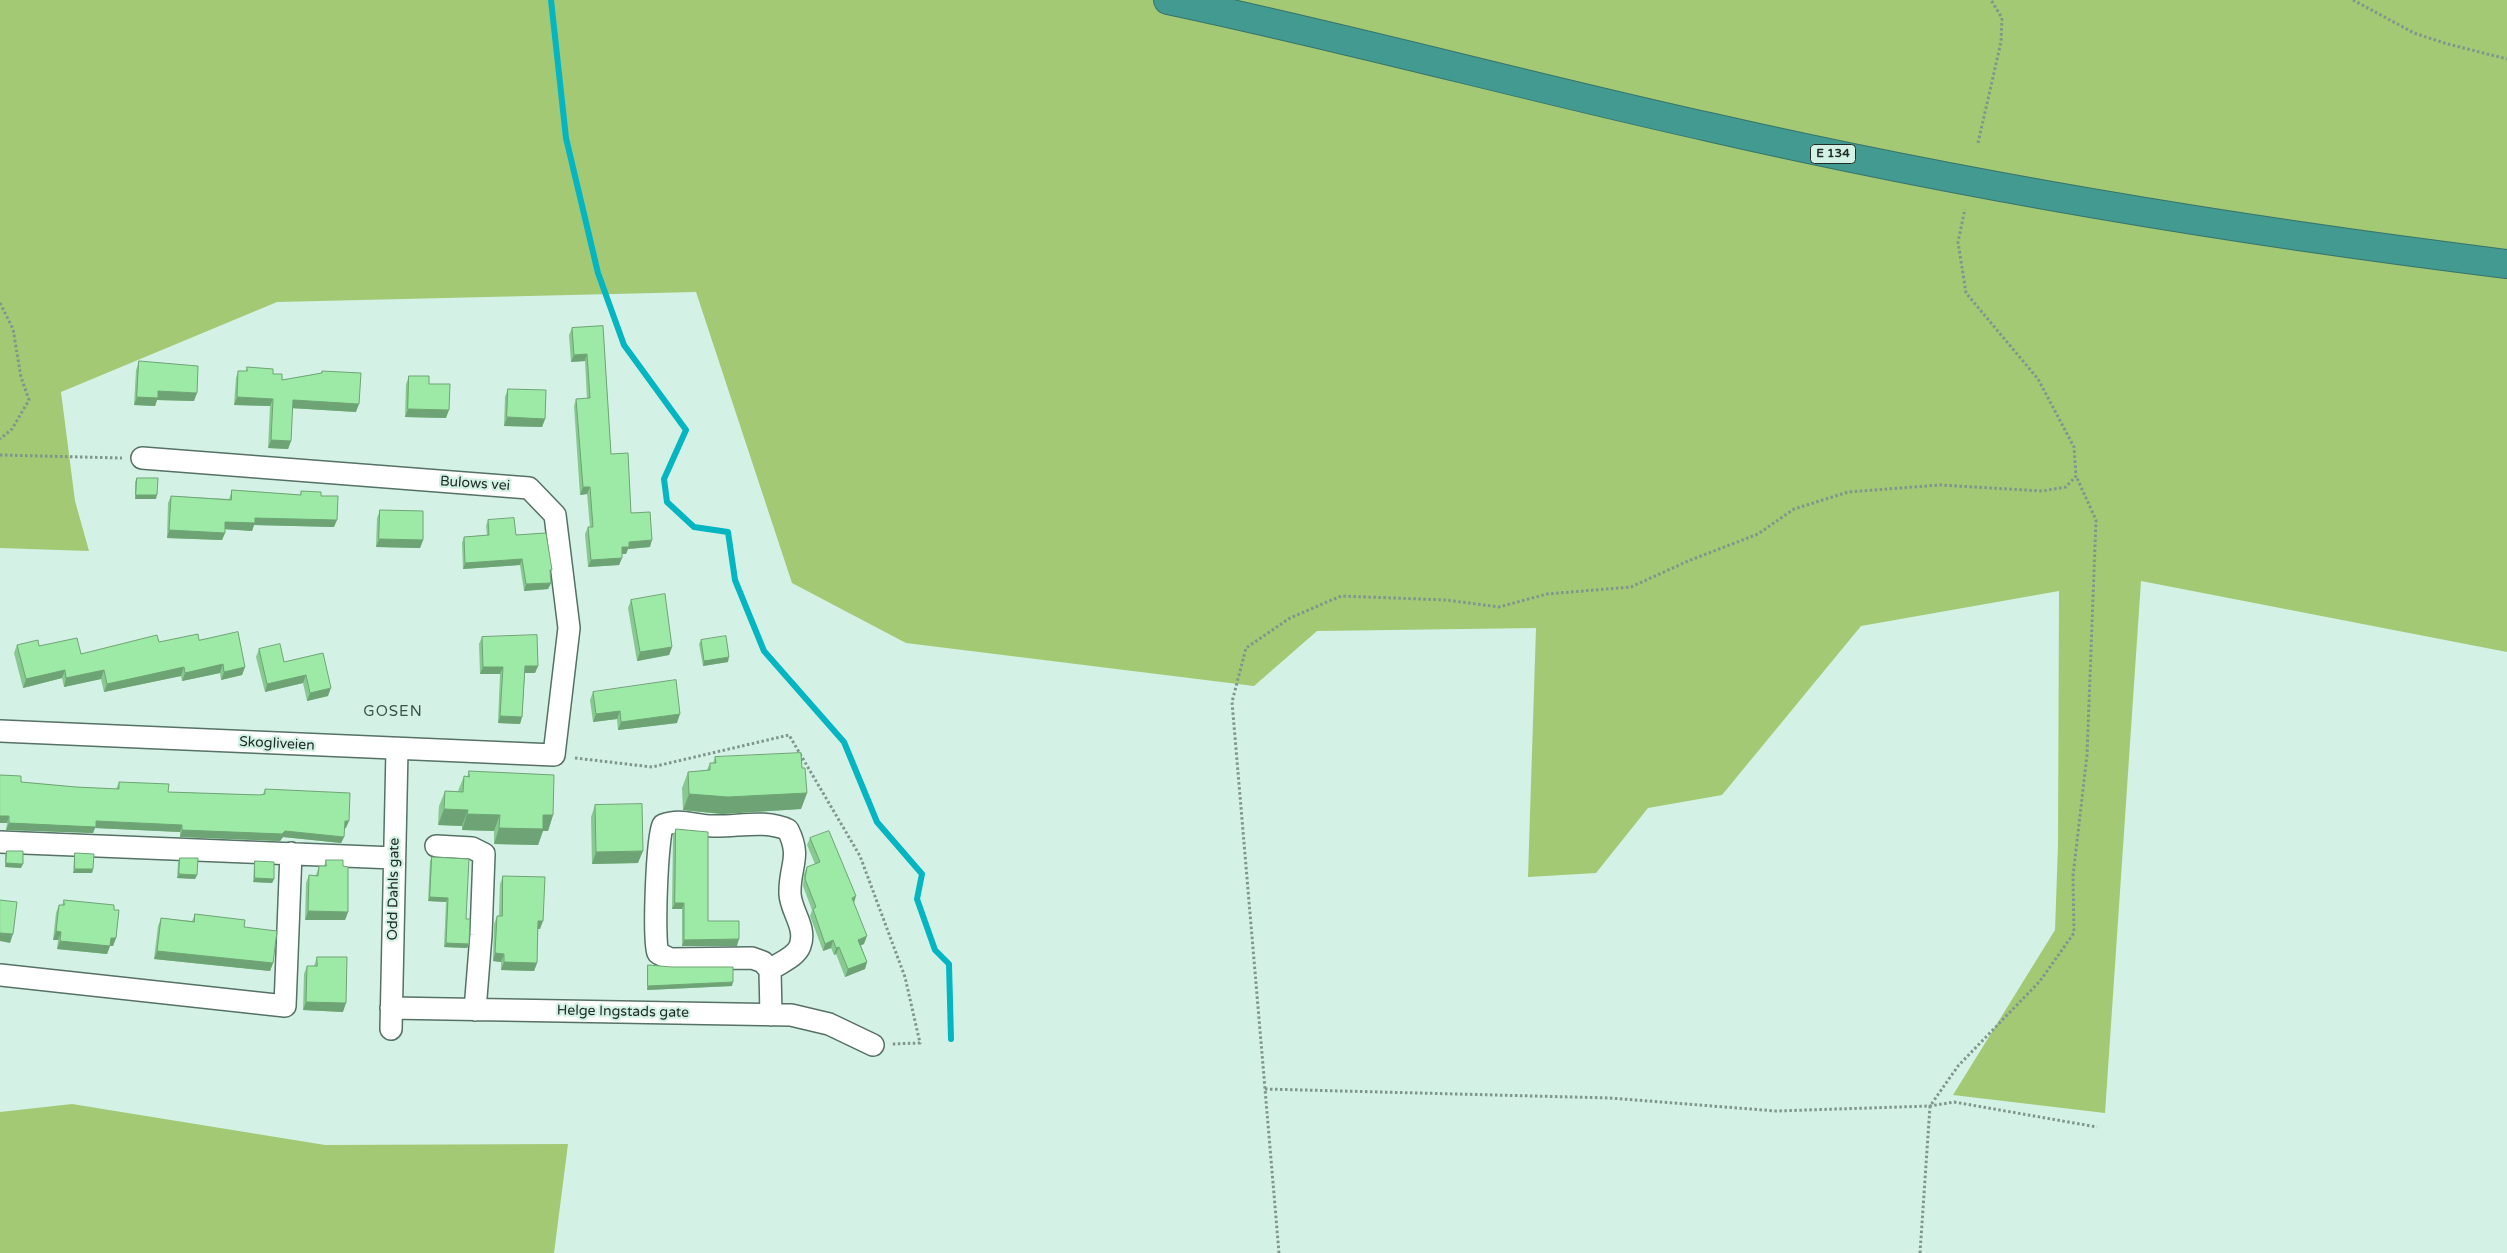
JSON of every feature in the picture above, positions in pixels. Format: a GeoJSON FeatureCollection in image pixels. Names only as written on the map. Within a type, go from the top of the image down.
{"type":"FeatureCollection","features":[{"type":"Feature","properties":{"kind":"highway","name":"E 134"},"geometry":{"type":"LineString","coordinates":[[1168,0],[1284,25],[1711,128],[1942,176],[2305,238],[2507,264]]}},
{"type":"Feature","properties":{"kind":"highway","name":"E 134"},"geometry":{"type":"LineString","coordinates":[[1245,0],[1598,86],[1944,159],[2184,202],[2507,247]]}},
{"type":"Feature","properties":{"kind":"street","name":"Bulows vei"},"geometry":{"type":"LineString","coordinates":[[142,458],[529,488],[555,515],[569,628],[554,755]]}},
{"type":"Feature","properties":{"kind":"street","name":"Skogliveien"},"geometry":{"type":"LineString","coordinates":[[0,731],[397,750],[554,755]]}},
{"type":"Feature","properties":{"kind":"street","name":"Odd Dahls gate"},"geometry":{"type":"LineString","coordinates":[[391,1019],[397,750]]}},
{"type":"Feature","properties":{"kind":"street"},"geometry":{"type":"LineString","coordinates":[[770,970],[800,948],[803,936],[790,895],[791,876],[795,862],[794,843],[788,830],[771,825],[711,826],[672,821],[663,825],[659,843],[655,923],[655,943],[658,953],[670,960],[752,958],[763,962],[770,970],[771,1015]]}},
{"type":"Feature","properties":{"kind":"street"},"geometry":{"type":"LineString","coordinates":[[0,842],[394,858]]}},
{"type":"Feature","properties":{"kind":"street"},"geometry":{"type":"LineString","coordinates":[[436,846],[472,848],[484,854],[481,936],[475,1010]]}},
{"type":"Feature","properties":{"kind":"street"},"geometry":{"type":"LineString","coordinates":[[0,975],[285,1006],[291,853]]}},
{"type":"Feature","properties":{"kind":"street","name":"Helge Ingstads gate"},"geometry":{"type":"LineString","coordinates":[[391,1019],[475,1010],[791,1016],[829,1024],[873,1045]]}},
{"type":"Feature","properties":{"kind":"path"},"geometry":{"type":"LineString","coordinates":[[1978,143],[2001,42],[2002,18],[1991,0]]}},
{"type":"Feature","properties":{"kind":"path"},"geometry":{"type":"LineString","coordinates":[[2354,0],[2414,32],[2444,43],[2507,59]]}},
{"type":"Feature","properties":{"kind":"path"},"geometry":{"type":"LineString","coordinates":[[1920,1253],[1930,1106],[1958,1066],[2040,981],[2074,934],[2073,876],[2087,755],[2096,520],[2076,476],[2074,448],[2038,379],[1966,294],[1958,242],[1965,209]]}},
{"type":"Feature","properties":{"kind":"path"},"geometry":{"type":"LineString","coordinates":[[0,304],[13,329],[21,377],[29,400],[12,429],[0,439]]}},
{"type":"Feature","properties":{"kind":"path"},"geometry":{"type":"LineString","coordinates":[[0,455],[142,458]]}},
{"type":"Feature","properties":{"kind":"path"},"geometry":{"type":"LineString","coordinates":[[1279,1253],[1232,702],[1246,648],[1290,618],[1341,596],[1446,600],[1499,607],[1547,594],[1631,587],[1688,561],[1758,534],[1794,510],[1848,492],[1940,485],[2042,491],[2066,487],[2076,476]]}},
{"type":"Feature","properties":{"kind":"path"},"geometry":{"type":"LineString","coordinates":[[1265,1089],[1610,1098],[1776,1111],[1930,1106],[1954,1102],[2098,1128]]}},
{"type":"Feature","properties":{"kind":"green space"},"geometry":{"type":"Polygon","coordinates":[[[0,0],[2507,0],[2507,652],[2141,581],[2105,1113],[1953,1095],[2055,930],[2058,846],[2059,591],[1861,626],[1722,795],[1648,808],[1596,873],[1528,877],[1536,628],[1317,631],[1254,686],[906,643],[792,583],[696,292],[277,302],[61,392],[75,501],[89,551],[0,548],[0,0]]]}},
{"type":"Feature","properties":{"kind":"green space"},"geometry":{"type":"Polygon","coordinates":[[[72,1104],[325,1145],[568,1144],[554,1253],[0,1253],[0,1112],[72,1104]]]}},
{"type":"Feature","properties":{"kind":"building"},"geometry":{"type":"Polygon","coordinates":[[[603,326],[611,454],[628,453],[631,513],[650,512],[652,540],[629,542],[629,547],[622,547],[622,558],[591,560],[588,527],[593,527],[590,487],[583,487],[576,399],[590,398],[587,354],[574,355],[572,328],[603,326]]]}},
{"type":"Feature","properties":{"kind":"building"},"geometry":{"type":"Polygon","coordinates":[[[139,361],[198,366],[197,393],[158,391],[158,398],[137,397],[139,361]]]}},
{"type":"Feature","properties":{"kind":"building"},"geometry":{"type":"Polygon","coordinates":[[[247,367],[273,369],[273,374],[282,374],[282,380],[322,373],[322,371],[361,373],[359,404],[293,400],[291,441],[271,440],[273,399],[237,397],[238,371],[247,371],[247,367]]]}},
{"type":"Feature","properties":{"kind":"building"},"geometry":{"type":"Polygon","coordinates":[[[409,376],[429,376],[429,384],[450,384],[449,410],[408,409],[409,376]]]}},
{"type":"Feature","properties":{"kind":"building"},"geometry":{"type":"Polygon","coordinates":[[[508,389],[546,390],[545,419],[507,417],[508,389]]]}},
{"type":"Feature","properties":{"kind":"building"},"geometry":{"type":"Polygon","coordinates":[[[137,478],[158,478],[157,495],[136,495],[137,478]]]}},
{"type":"Feature","properties":{"kind":"building"},"geometry":{"type":"Polygon","coordinates":[[[232,490],[301,495],[301,491],[321,492],[321,496],[338,496],[337,520],[255,518],[255,523],[225,522],[225,533],[169,530],[171,496],[231,500],[232,490]]]}},
{"type":"Feature","properties":{"kind":"building"},"geometry":{"type":"Polygon","coordinates":[[[380,510],[423,511],[423,540],[379,539],[380,510]]]}},
{"type":"Feature","properties":{"kind":"building"},"geometry":{"type":"Polygon","coordinates":[[[514,518],[516,535],[546,533],[552,570],[550,570],[551,583],[526,584],[522,559],[465,563],[464,537],[489,535],[488,520],[514,518]]]}},
{"type":"Feature","properties":{"kind":"building"},"geometry":{"type":"Polygon","coordinates":[[[665,594],[672,647],[640,652],[631,600],[665,594]]]}},
{"type":"Feature","properties":{"kind":"building"},"geometry":{"type":"Polygon","coordinates":[[[238,632],[245,667],[224,672],[223,664],[185,673],[184,667],[107,684],[104,670],[66,678],[65,670],[26,679],[17,645],[38,640],[39,646],[77,638],[81,654],[157,635],[159,642],[198,634],[199,640],[238,632]]]}},
{"type":"Feature","properties":{"kind":"building"},"geometry":{"type":"Polygon","coordinates":[[[537,635],[538,666],[525,666],[522,717],[500,716],[503,667],[483,667],[482,637],[537,635]]]}},
{"type":"Feature","properties":{"kind":"building"},"geometry":{"type":"Polygon","coordinates":[[[726,636],[729,657],[704,661],[701,640],[726,636]]]}},
{"type":"Feature","properties":{"kind":"building"},"geometry":{"type":"Polygon","coordinates":[[[280,644],[284,662],[323,653],[331,688],[310,693],[306,675],[267,684],[259,649],[280,644]]]}},
{"type":"Feature","properties":{"kind":"building"},"geometry":{"type":"Polygon","coordinates":[[[676,680],[680,714],[621,722],[620,711],[596,714],[593,692],[676,680]]]}},
{"type":"Feature","properties":{"kind":"building"},"geometry":{"type":"Polygon","coordinates":[[[801,753],[802,768],[805,768],[807,793],[728,797],[689,794],[688,772],[710,770],[710,763],[716,763],[715,757],[801,753]]]}},
{"type":"Feature","properties":{"kind":"building"},"geometry":{"type":"Polygon","coordinates":[[[469,771],[554,775],[553,815],[543,815],[543,829],[499,828],[500,815],[467,814],[468,810],[444,809],[445,791],[463,792],[464,776],[469,777],[469,771]]]}},
{"type":"Feature","properties":{"kind":"building"},"geometry":{"type":"Polygon","coordinates":[[[0,775],[21,776],[21,782],[76,787],[119,789],[119,782],[169,784],[168,792],[260,795],[265,794],[265,789],[350,793],[349,821],[345,821],[344,837],[285,831],[282,834],[182,830],[182,825],[96,821],[96,827],[9,823],[9,816],[0,816],[0,775]]]}},
{"type":"Feature","properties":{"kind":"building"},"geometry":{"type":"Polygon","coordinates":[[[642,804],[643,851],[596,852],[595,805],[642,804]]]}},
{"type":"Feature","properties":{"kind":"building"},"geometry":{"type":"Polygon","coordinates":[[[676,829],[708,832],[708,921],[739,921],[739,939],[684,940],[684,903],[675,903],[676,829]]]}},
{"type":"Feature","properties":{"kind":"building"},"geometry":{"type":"Polygon","coordinates":[[[829,831],[856,896],[852,898],[867,936],[858,940],[867,962],[848,969],[839,947],[836,948],[833,940],[825,944],[813,909],[816,907],[805,879],[807,867],[820,862],[810,838],[829,831]]]}},
{"type":"Feature","properties":{"kind":"building"},"geometry":{"type":"Polygon","coordinates":[[[7,851],[23,851],[23,864],[6,863],[7,851]]]}},
{"type":"Feature","properties":{"kind":"building"},"geometry":{"type":"Polygon","coordinates":[[[75,853],[94,854],[93,869],[75,869],[75,853]]]}},
{"type":"Feature","properties":{"kind":"building"},"geometry":{"type":"Polygon","coordinates":[[[432,857],[469,859],[466,919],[470,919],[469,944],[446,943],[448,898],[430,897],[432,857]]]}},
{"type":"Feature","properties":{"kind":"building"},"geometry":{"type":"Polygon","coordinates":[[[180,858],[198,858],[197,875],[179,874],[180,858]]]}},
{"type":"Feature","properties":{"kind":"building"},"geometry":{"type":"Polygon","coordinates":[[[326,860],[343,860],[343,866],[348,867],[348,912],[308,911],[309,875],[318,876],[319,866],[326,866],[326,860]]]}},
{"type":"Feature","properties":{"kind":"building"},"geometry":{"type":"Polygon","coordinates":[[[255,861],[274,862],[274,879],[255,878],[255,861]]]}},
{"type":"Feature","properties":{"kind":"building"},"geometry":{"type":"Polygon","coordinates":[[[503,876],[545,877],[543,921],[538,921],[537,963],[504,962],[504,954],[495,953],[497,916],[502,916],[503,876]]]}},
{"type":"Feature","properties":{"kind":"building"},"geometry":{"type":"Polygon","coordinates":[[[0,900],[17,902],[13,934],[0,933],[0,900]]]}},
{"type":"Feature","properties":{"kind":"building"},"geometry":{"type":"Polygon","coordinates":[[[64,900],[114,905],[114,910],[119,910],[116,938],[111,938],[110,946],[60,941],[61,932],[56,931],[59,905],[64,905],[64,900]]]}},
{"type":"Feature","properties":{"kind":"building"},"geometry":{"type":"Polygon","coordinates":[[[195,914],[245,920],[244,927],[277,931],[273,963],[157,951],[161,918],[194,922],[195,914]]]}},
{"type":"Feature","properties":{"kind":"building"},"geometry":{"type":"Polygon","coordinates":[[[317,957],[347,957],[346,1003],[306,1002],[307,966],[317,966],[317,957]]]}},
{"type":"Feature","properties":{"kind":"building"},"geometry":{"type":"Polygon","coordinates":[[[648,965],[733,967],[733,982],[648,986],[648,965]]]}},
{"type":"Feature","properties":{"kind":"waterway"},"geometry":{"type":"LineString","coordinates":[[551,0],[566,138],[598,273],[624,345],[686,430],[664,479],[667,502],[694,527],[728,532],[735,580],[764,651],[844,742],[877,822],[922,874],[917,899],[935,950],[949,964],[951,1039]]}},
{"type":"Feature","properties":{"kind":"district","name":"GOSEN"},"geometry":{"type":"Point","coordinates":[393,712]}}]}
